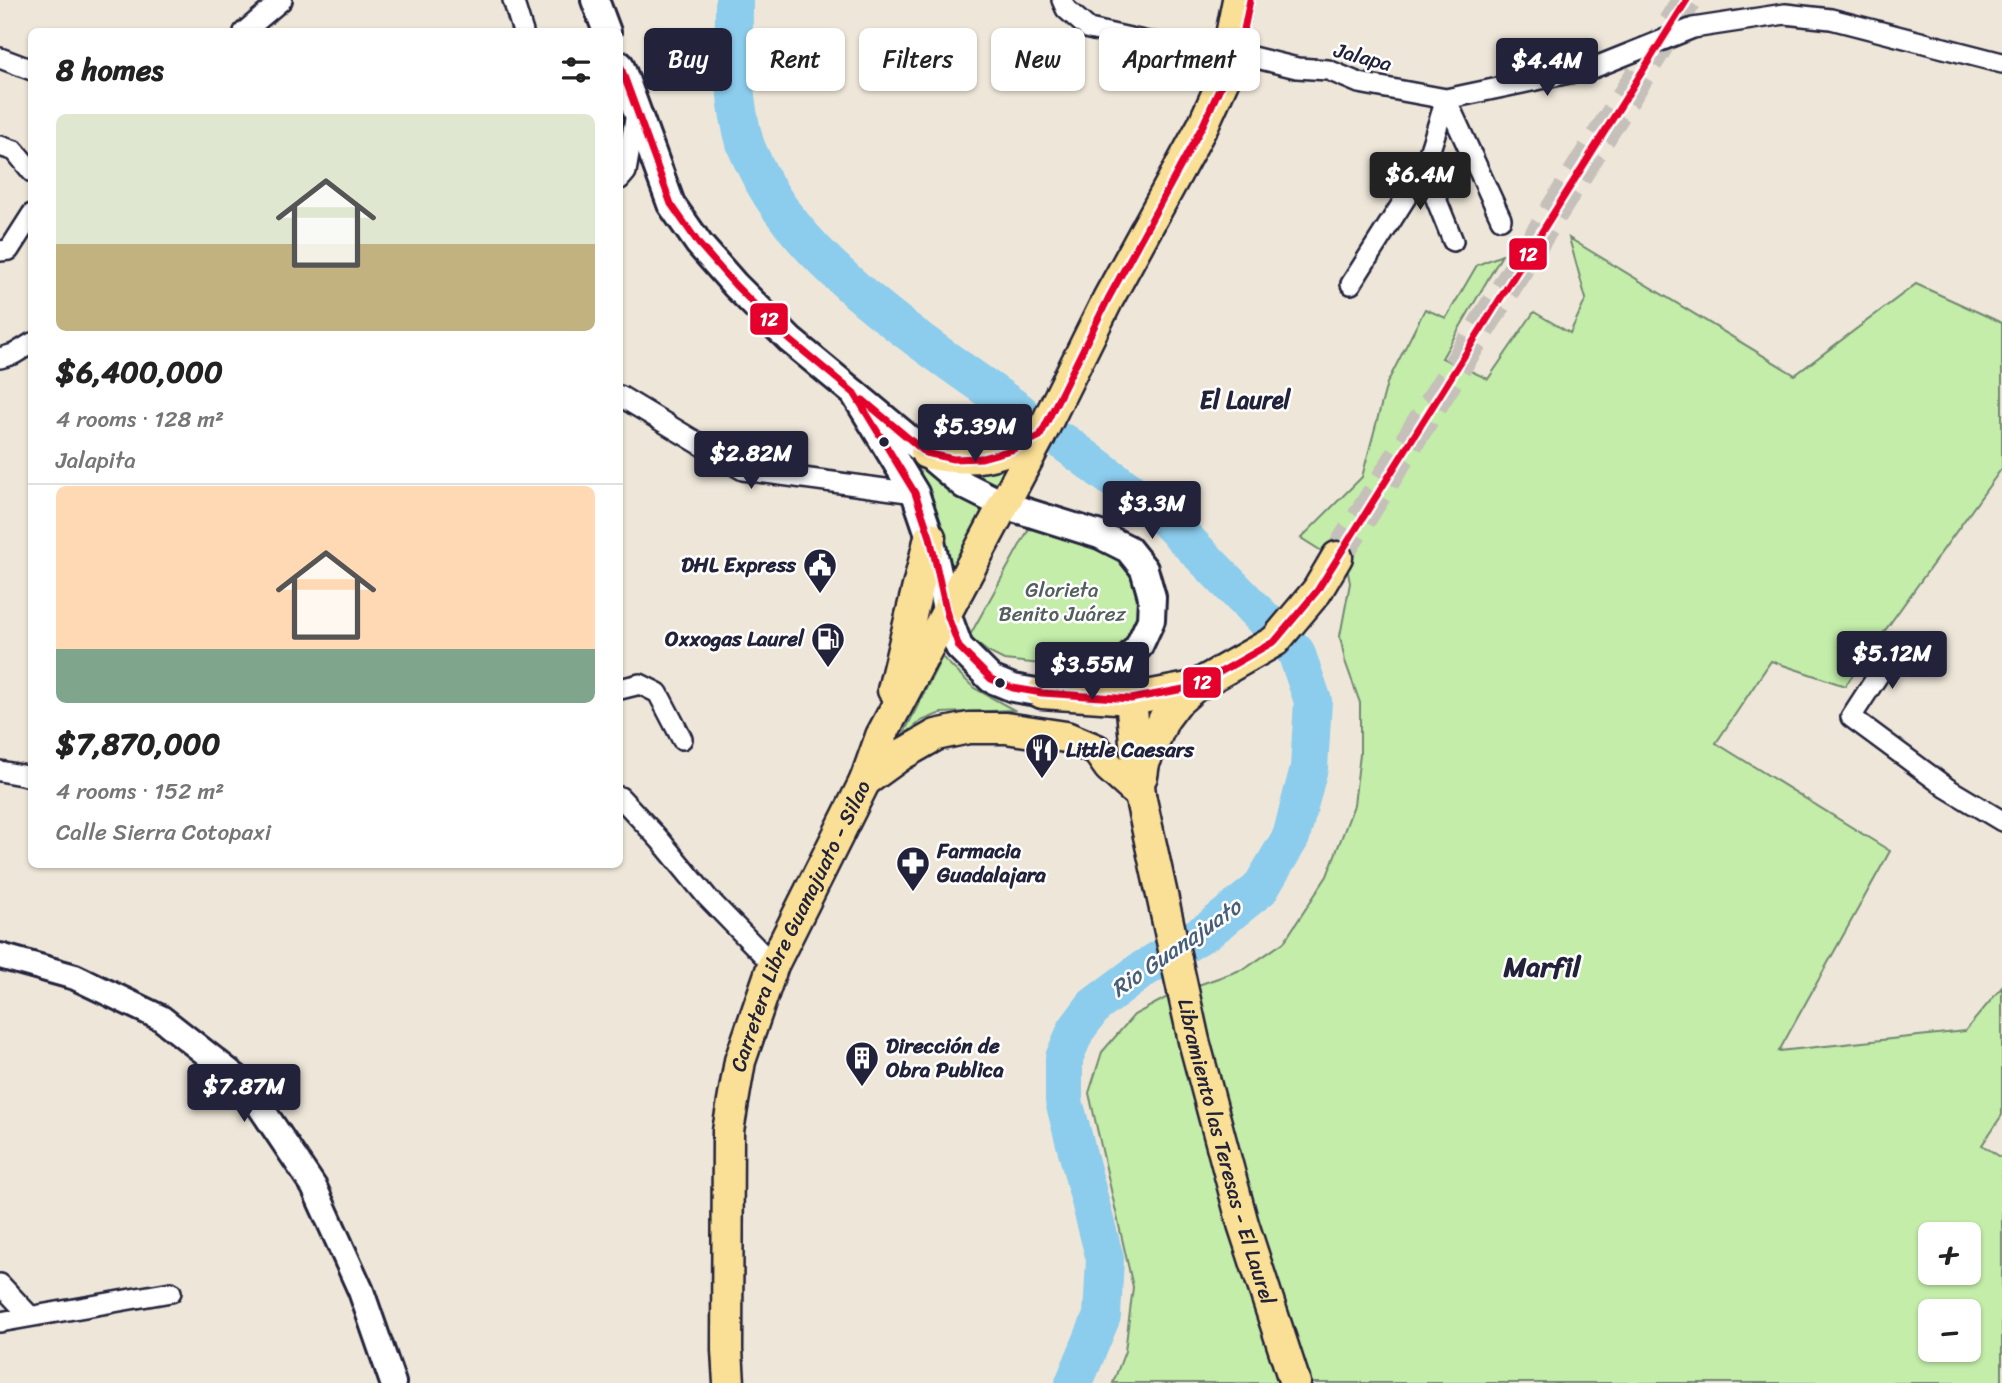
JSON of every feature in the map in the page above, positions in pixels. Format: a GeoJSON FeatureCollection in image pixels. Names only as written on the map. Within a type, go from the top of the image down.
{"type":"FeatureCollection","features":[{"type":"Feature","properties":{"kind":"main road"},"geometry":{"type":"LineString","coordinates":[[595,0],[606,28]]}},
{"type":"Feature","properties":{"kind":"main road"},"geometry":{"type":"LineString","coordinates":[[1235,28],[1238,0]]}},
{"type":"Feature","properties":{"kind":"main road"},"geometry":{"type":"LineString","coordinates":[[1241,28],[1250,0]]}},
{"type":"Feature","properties":{"kind":"main road"},"geometry":{"type":"LineString","coordinates":[[623,74],[671,204],[699,244],[790,340],[964,485],[1004,505],[1100,535],[1128,548],[1144,569],[1152,597],[1151,620],[1139,646],[1124,663],[1087,679],[1042,693]]}},
{"type":"Feature","properties":{"kind":"main road","name":"Carretera Libre Guanajuato - Silao"},"geometry":{"type":"LineString","coordinates":[[729,1383],[728,1131],[740,1061],[773,965],[865,781],[881,736],[1040,436],[1108,299],[1203,125],[1217,91]]}},
{"type":"Feature","properties":{"kind":"main road"},"geometry":{"type":"LineString","coordinates":[[854,393],[915,493],[930,537],[947,614],[959,647],[991,679],[1013,688],[1042,693],[1131,699],[1194,687]]}},
{"type":"Feature","properties":{"kind":"main road"},"geometry":{"type":"LineString","coordinates":[[926,453],[953,459],[982,458],[1011,450],[1040,436]]}},
{"type":"Feature","properties":{"kind":"main road"},"geometry":{"type":"LineString","coordinates":[[881,736],[930,537]]}},
{"type":"Feature","properties":{"kind":"main road"},"geometry":{"type":"LineString","coordinates":[[1140,795],[1144,763],[1164,719],[1176,703],[1194,687],[1275,641],[1300,615],[1337,557]]}},
{"type":"Feature","properties":{"kind":"main road"},"geometry":{"type":"LineString","coordinates":[[1124,663],[1131,699],[1140,795]]}},
{"type":"Feature","properties":{"kind":"main road"},"geometry":{"type":"LineString","coordinates":[[865,781],[901,755],[936,735],[969,728],[1006,728],[1066,737],[1097,750],[1109,767],[1140,795]]}},
{"type":"Feature","properties":{"kind":"main road","name":"Libramiento las Teresas - El Laurel"},"geometry":{"type":"LineString","coordinates":[[1140,795],[1194,1041],[1243,1224],[1294,1383]]}},
{"type":"Feature","properties":{"kind":"street"},"geometry":{"type":"LineString","coordinates":[[249,28],[282,0]]}},
{"type":"Feature","properties":{"kind":"street"},"geometry":{"type":"LineString","coordinates":[[513,0],[522,28]]}},
{"type":"Feature","properties":{"kind":"street","name":"Jalapa"},"geometry":{"type":"LineString","coordinates":[[1062,0],[1066,9],[1089,29],[1099,31]]}},
{"type":"Feature","properties":{"kind":"street"},"geometry":{"type":"LineString","coordinates":[[1446,99],[1593,68],[1693,28],[1785,14],[1831,19],[2002,63]]}},
{"type":"Feature","properties":{"kind":"street"},"geometry":{"type":"LineString","coordinates":[[0,58],[28,68]]}},
{"type":"Feature","properties":{"kind":"street","name":"Jalapa"},"geometry":{"type":"LineString","coordinates":[[1260,63],[1328,70],[1359,83],[1446,99]]}},
{"type":"Feature","properties":{"kind":"street"},"geometry":{"type":"LineString","coordinates":[[1351,285],[1424,169],[1446,99]]}},
{"type":"Feature","properties":{"kind":"street"},"geometry":{"type":"LineString","coordinates":[[1446,99],[1501,219]]}},
{"type":"Feature","properties":{"kind":"street"},"geometry":{"type":"LineString","coordinates":[[623,175],[626,172],[636,112]]}},
{"type":"Feature","properties":{"kind":"street"},"geometry":{"type":"LineString","coordinates":[[0,146],[15,151],[28,167]]}},
{"type":"Feature","properties":{"kind":"street"},"geometry":{"type":"LineString","coordinates":[[1424,169],[1453,241]]}},
{"type":"Feature","properties":{"kind":"street"},"geometry":{"type":"LineString","coordinates":[[0,251],[9,250],[28,220]]}},
{"type":"Feature","properties":{"kind":"street"},"geometry":{"type":"LineString","coordinates":[[0,358],[14,354],[28,345]]}},
{"type":"Feature","properties":{"kind":"street"},"geometry":{"type":"LineString","coordinates":[[623,398],[743,470],[915,493]]}},
{"type":"Feature","properties":{"kind":"street"},"geometry":{"type":"LineString","coordinates":[[1899,643],[1851,717],[1947,788],[2002,821]]}},
{"type":"Feature","properties":{"kind":"street"},"geometry":{"type":"LineString","coordinates":[[623,688],[640,684],[658,693],[682,739]]}},
{"type":"Feature","properties":{"kind":"street"},"geometry":{"type":"LineString","coordinates":[[0,771],[28,776]]}},
{"type":"Feature","properties":{"kind":"street"},"geometry":{"type":"LineString","coordinates":[[623,800],[707,897],[773,965]]}},
{"type":"Feature","properties":{"kind":"street"},"geometry":{"type":"LineString","coordinates":[[0,956],[75,978],[160,1018],[245,1084],[314,1187],[361,1291],[393,1383]]}},
{"type":"Feature","properties":{"kind":"street"},"geometry":{"type":"LineString","coordinates":[[0,1284],[30,1316]]}},
{"type":"Feature","properties":{"kind":"street"},"geometry":{"type":"LineString","coordinates":[[0,1322],[171,1292]]}},
{"type":"Feature","properties":{"kind":"green space"},"geometry":{"type":"Polygon","coordinates":[[[1569,238],[1795,375],[1916,284],[2002,323],[2002,468],[1845,686],[1771,661],[1716,743],[1890,851],[1779,1051],[1965,1031],[2002,987],[2002,1115],[1982,1145],[2002,1158],[2002,1383],[1113,1383],[1125,1351],[1133,1287],[1089,1093],[1102,1052],[1134,1015],[1173,994],[1246,968],[1284,942],[1327,876],[1354,805],[1360,754],[1360,703],[1345,661],[1340,636],[1350,583],[1347,567],[1301,538],[1362,477],[1387,383],[1425,309],[1446,318],[1477,265],[1502,255],[1442,358],[1488,379],[1534,312],[1570,333],[1586,299],[1569,238]]]}},
{"type":"Feature","properties":{"kind":"green space"},"geometry":{"type":"Polygon","coordinates":[[[1018,452],[995,494],[950,467],[1018,452]]]}},
{"type":"Feature","properties":{"kind":"green space"},"geometry":{"type":"Polygon","coordinates":[[[914,457],[940,482],[983,511],[948,576],[935,516],[914,457]]]}},
{"type":"Feature","properties":{"kind":"green space","name":"Glorieta Benito Juárez"},"geometry":{"type":"Polygon","coordinates":[[[1031,525],[1086,541],[1124,561],[1131,570],[1143,608],[1127,646],[1093,665],[1070,667],[1004,660],[988,652],[969,637],[1031,525]]]}},
{"type":"Feature","properties":{"kind":"green space"},"geometry":{"type":"Polygon","coordinates":[[[942,657],[974,688],[1014,710],[941,713],[921,721],[902,737],[942,657]]]}},
{"type":"Feature","properties":{"kind":"waterway"},"geometry":{"type":"LineString","coordinates":[[734,0],[737,107],[749,154],[779,208],[807,242],[874,305],[1020,412]]}},
{"type":"Feature","properties":{"kind":"waterway","name":"Rio Guanajuato"},"geometry":{"type":"LineString","coordinates":[[1065,443],[1164,517],[1296,652],[1313,701],[1309,768],[1291,837],[1260,889],[1210,929],[1142,970],[1094,1006],[1076,1030],[1064,1058],[1064,1101],[1105,1259],[1102,1316],[1074,1383]]}},
{"type":"Feature","properties":{"kind":"tunnel"},"geometry":{"type":"LineString","coordinates":[[1337,557],[1687,0]]}},
{"type":"Feature","properties":{"kind":"transit line","name":"12"},"geometry":{"type":"LineString","coordinates":[[863,400],[926,453],[953,459],[982,458],[1011,450],[1040,436],[1108,299],[1239,54],[1250,0]]}},
{"type":"Feature","properties":{"kind":"transit line","name":"12"},"geometry":{"type":"LineString","coordinates":[[623,73],[671,204],[699,244],[735,285],[790,340],[854,393],[915,493],[930,537],[947,614],[959,647],[991,679],[1013,688],[1042,693],[1131,699],[1194,687],[1275,641],[1317,591],[1687,0]]}},
{"type":"Feature","properties":{"kind":"place","name":"DHL Express"},"geometry":{"type":"Point","coordinates":[820,595]}},
{"type":"Feature","properties":{"kind":"place","name":"Oxxogas Laurel"},"geometry":{"type":"Point","coordinates":[828,669]}},
{"type":"Feature","properties":{"kind":"place","name":"Little Caesars"},"geometry":{"type":"Point","coordinates":[1042,780]}},
{"type":"Feature","properties":{"kind":"place","name":"Farmacia Guadalajara"},"geometry":{"type":"Point","coordinates":[913,893]}},
{"type":"Feature","properties":{"kind":"place","name":"Dirección de Obra Publica"},"geometry":{"type":"Point","coordinates":[862,1088]}},
{"type":"Feature","properties":{"kind":"district","name":"El Laurel"},"geometry":{"type":"Point","coordinates":[1245,400]}},
{"type":"Feature","properties":{"kind":"district","name":"Marfil"},"geometry":{"type":"Point","coordinates":[1542,966]}}]}
